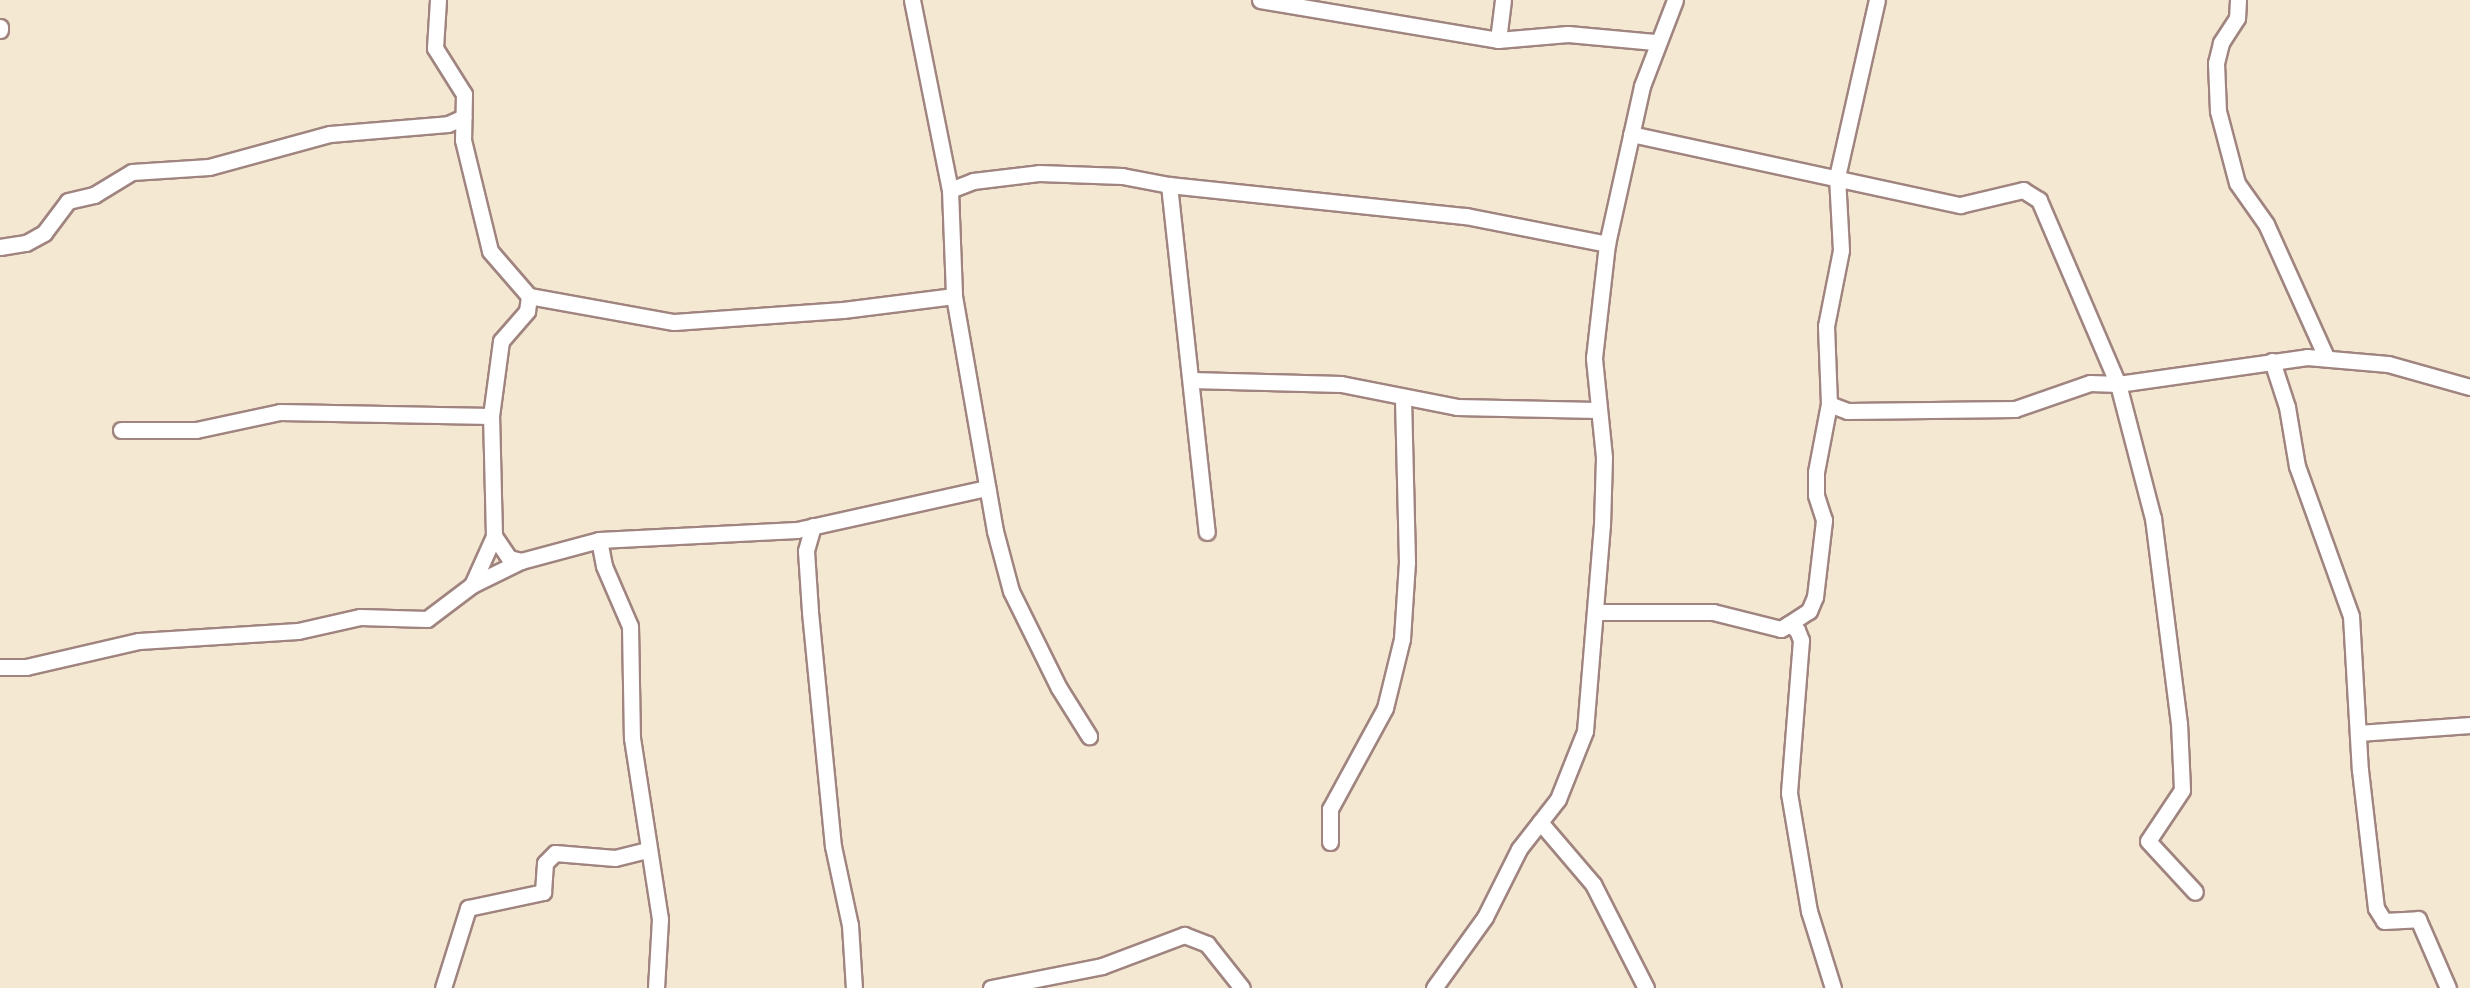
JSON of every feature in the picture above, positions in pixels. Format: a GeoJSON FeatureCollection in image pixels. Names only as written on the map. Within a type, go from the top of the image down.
{"type":"FeatureCollection","features":[{"type":"Feature","properties":{"kind":"street"},"geometry":{"type":"LineString","coordinates":[[438,0],[435,48],[458,78],[464,94],[463,140],[490,251],[529,296],[674,322],[843,310],[954,296]]}},
{"type":"Feature","properties":{"kind":"street"},"geometry":{"type":"LineString","coordinates":[[912,0],[950,190],[954,296],[987,488],[1012,591],[1059,688],[1089,736]]}},
{"type":"Feature","properties":{"kind":"street"},"geometry":{"type":"LineString","coordinates":[[1260,0],[1315,5],[1498,40],[1568,34],[1655,42]]}},
{"type":"Feature","properties":{"kind":"street"},"geometry":{"type":"LineString","coordinates":[[1498,40],[1503,0]]}},
{"type":"Feature","properties":{"kind":"street"},"geometry":{"type":"LineString","coordinates":[[1434,988],[1485,916],[1519,850],[1558,799],[1585,731],[1604,458],[1596,410],[1594,358],[1607,244],[1655,42],[1675,0]]}},
{"type":"Feature","properties":{"kind":"street"},"geometry":{"type":"LineString","coordinates":[[1781,629],[1809,611],[1815,597],[1824,520],[1816,494],[1816,472],[1829,404],[1826,326],[1841,250],[1837,177],[1878,0]]}},
{"type":"Feature","properties":{"kind":"street"},"geometry":{"type":"LineString","coordinates":[[2238,0],[2237,18],[2221,42],[2216,63],[2218,111],[2231,165],[2289,271],[2326,357]]}},
{"type":"Feature","properties":{"kind":"street"},"geometry":{"type":"LineString","coordinates":[[0,247],[26,243],[44,233],[68,202],[94,194],[132,172],[209,167],[330,134],[448,124],[464,117]]}},
{"type":"Feature","properties":{"kind":"street"},"geometry":{"type":"LineString","coordinates":[[1631,134],[1960,204],[2023,190],[2031,193],[2064,250],[2118,384],[2153,518],[2178,723],[2182,790],[2148,841],[2196,892]]}},
{"type":"Feature","properties":{"kind":"street"},"geometry":{"type":"LineString","coordinates":[[950,190],[973,181],[1039,172],[1122,176],[1169,186],[1466,216],[1607,244]]}},
{"type":"Feature","properties":{"kind":"street"},"geometry":{"type":"LineString","coordinates":[[1169,186],[1208,532]]}},
{"type":"Feature","properties":{"kind":"street"},"geometry":{"type":"LineString","coordinates":[[472,585],[494,536],[491,416],[501,342],[527,312],[529,296]]}},
{"type":"Feature","properties":{"kind":"street"},"geometry":{"type":"LineString","coordinates":[[1829,404],[1847,412],[2015,409],[2090,383],[2118,384],[2326,357],[2388,364],[2470,387]]}},
{"type":"Feature","properties":{"kind":"street"},"geometry":{"type":"LineString","coordinates":[[2272,362],[2287,408],[2297,466],[2351,616],[2370,875],[2378,916],[2384,921],[2418,919],[2448,988]]}},
{"type":"Feature","properties":{"kind":"street"},"geometry":{"type":"LineString","coordinates":[[1191,380],[1341,384],[1457,407],[1596,410]]}},
{"type":"Feature","properties":{"kind":"street"},"geometry":{"type":"LineString","coordinates":[[1330,842],[1330,809],[1385,708],[1402,639],[1407,562],[1403,398]]}},
{"type":"Feature","properties":{"kind":"street"},"geometry":{"type":"LineString","coordinates":[[121,430],[158,434],[196,430],[280,412],[491,416]]}},
{"type":"Feature","properties":{"kind":"street"},"geometry":{"type":"LineString","coordinates":[[0,667],[26,667],[139,641],[298,630],[360,617],[427,619],[472,585],[522,560],[599,540],[813,526],[987,488]]}},
{"type":"Feature","properties":{"kind":"street"},"geometry":{"type":"LineString","coordinates":[[813,526],[806,550],[810,612],[833,846],[850,925],[854,988]]}},
{"type":"Feature","properties":{"kind":"street"},"geometry":{"type":"LineString","coordinates":[[494,536],[509,558],[522,560]]}},
{"type":"Feature","properties":{"kind":"street"},"geometry":{"type":"LineString","coordinates":[[599,540],[604,566],[630,626],[632,738],[646,850],[660,919],[656,988]]}},
{"type":"Feature","properties":{"kind":"street"},"geometry":{"type":"LineString","coordinates":[[1595,612],[1713,612],[1781,629],[1790,624],[1801,640],[1789,794],[1809,911],[1833,988]]}},
{"type":"Feature","properties":{"kind":"street"},"geometry":{"type":"LineString","coordinates":[[2359,733],[2470,725]]}},
{"type":"Feature","properties":{"kind":"street"},"geometry":{"type":"LineString","coordinates":[[1540,822],[1594,884],[1646,988]]}},
{"type":"Feature","properties":{"kind":"street"},"geometry":{"type":"LineString","coordinates":[[443,988],[468,908],[543,892],[545,864],[555,852],[615,858],[646,850]]}},
{"type":"Feature","properties":{"kind":"street"},"geometry":{"type":"LineString","coordinates":[[991,988],[1102,966],[1184,935],[1208,944],[1242,988]]}}]}
